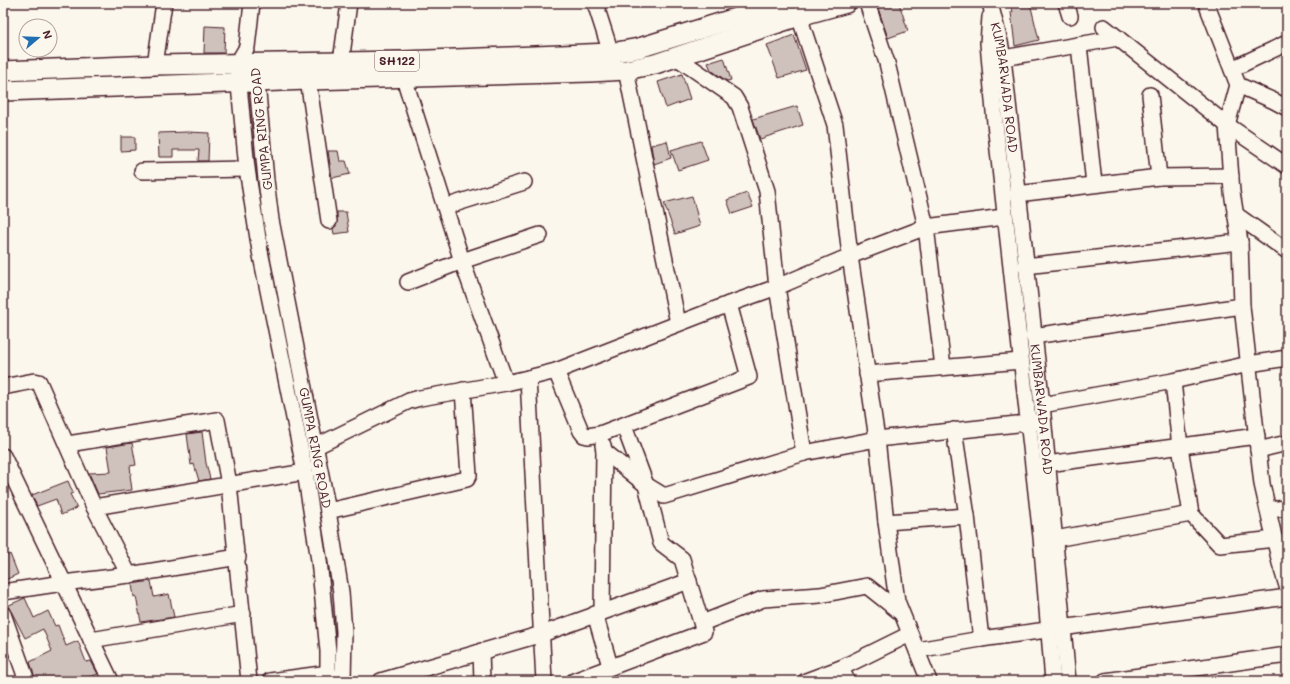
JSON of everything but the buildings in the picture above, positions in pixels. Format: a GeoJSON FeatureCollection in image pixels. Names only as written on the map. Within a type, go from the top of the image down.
{"type":"FeatureCollection","features":[{"type":"Feature","properties":{"kind":"main road","name":"SH122"},"geometry":{"type":"LineString","coordinates":[[3,71],[155,65],[247,68],[341,62],[611,53],[639,48],[784,3]]}},
{"type":"Feature","properties":{"kind":"main road"},"geometry":{"type":"LineString","coordinates":[[3,91],[247,68],[308,80],[626,70],[655,64],[799,16],[846,3]]}},
{"type":"Feature","properties":{"kind":"street"},"geometry":{"type":"LineString","coordinates":[[155,65],[164,3]]}},
{"type":"Feature","properties":{"kind":"street"},"geometry":{"type":"LineString","coordinates":[[247,68],[252,3]]}},
{"type":"Feature","properties":{"kind":"street"},"geometry":{"type":"LineString","coordinates":[[341,62],[349,3]]}},
{"type":"Feature","properties":{"kind":"street"},"geometry":{"type":"LineString","coordinates":[[595,3],[611,53]]}},
{"type":"Feature","properties":{"kind":"street"},"geometry":{"type":"LineString","coordinates":[[867,3],[887,63],[926,226],[943,367]]}},
{"type":"Feature","properties":{"kind":"street"},"geometry":{"type":"LineString","coordinates":[[1206,3],[1238,85],[1227,125],[1230,176],[1240,242],[1242,306],[1262,484],[1287,583]]}},
{"type":"Feature","properties":{"kind":"street","name":"KUMBARWADA ROAD"},"geometry":{"type":"LineString","coordinates":[[990,4],[1003,58],[1025,266],[1042,405],[1055,539],[1056,629],[1052,681]]}},
{"type":"Feature","properties":{"kind":"street","name":"KUMBARWADA ROAD"},"geometry":{"type":"LineString","coordinates":[[990,4],[988,43],[1004,217],[1040,537],[1056,629],[1068,681]]}},
{"type":"Feature","properties":{"kind":"street"},"geometry":{"type":"LineString","coordinates":[[799,16],[835,125],[850,256],[877,439],[886,522],[897,601],[929,681]]}},
{"type":"Feature","properties":{"kind":"street"},"geometry":{"type":"LineString","coordinates":[[1104,26],[1227,125],[1287,166]]}},
{"type":"Feature","properties":{"kind":"street"},"geometry":{"type":"LineString","coordinates":[[1003,58],[1118,38]]}},
{"type":"Feature","properties":{"kind":"street"},"geometry":{"type":"LineString","coordinates":[[1232,68],[1287,43]]}},
{"type":"Feature","properties":{"kind":"street"},"geometry":{"type":"LineString","coordinates":[[1079,45],[1094,184]]}},
{"type":"Feature","properties":{"kind":"street"},"geometry":{"type":"LineString","coordinates":[[676,57],[734,98],[740,107],[766,192],[777,287],[804,453]]}},
{"type":"Feature","properties":{"kind":"street","name":"GUMPA RING ROAD"},"geometry":{"type":"LineString","coordinates":[[247,68],[247,169],[260,251],[304,472],[323,584],[329,677]]}},
{"type":"Feature","properties":{"kind":"street","name":"GUMPA RING ROAD"},"geometry":{"type":"LineString","coordinates":[[247,68],[271,220],[328,511],[342,592],[344,632],[343,681]]}},
{"type":"Feature","properties":{"kind":"street"},"geometry":{"type":"LineString","coordinates":[[626,70],[678,323]]}},
{"type":"Feature","properties":{"kind":"street"},"geometry":{"type":"LineString","coordinates":[[404,78],[462,261],[506,383]]}},
{"type":"Feature","properties":{"kind":"street"},"geometry":{"type":"LineString","coordinates":[[308,80],[329,221]]}},
{"type":"Feature","properties":{"kind":"street"},"geometry":{"type":"LineString","coordinates":[[1238,85],[1283,101]]}},
{"type":"Feature","properties":{"kind":"street"},"geometry":{"type":"LineString","coordinates":[[1150,95],[1159,177]]}},
{"type":"Feature","properties":{"kind":"street"},"geometry":{"type":"LineString","coordinates":[[142,171],[247,169]]}},
{"type":"Feature","properties":{"kind":"street"},"geometry":{"type":"LineString","coordinates":[[1018,194],[1159,177],[1230,176]]}},
{"type":"Feature","properties":{"kind":"street"},"geometry":{"type":"LineString","coordinates":[[445,207],[524,182]]}},
{"type":"Feature","properties":{"kind":"street"},"geometry":{"type":"LineString","coordinates":[[1235,214],[1287,251]]}},
{"type":"Feature","properties":{"kind":"street"},"geometry":{"type":"LineString","coordinates":[[315,447],[404,403],[420,398],[506,383],[556,371],[678,323],[777,287],[926,226],[1004,217]]}},
{"type":"Feature","properties":{"kind":"street"},"geometry":{"type":"LineString","coordinates":[[408,282],[462,261],[540,235]]}},
{"type":"Feature","properties":{"kind":"street"},"geometry":{"type":"LineString","coordinates":[[1025,266],[1240,242]]}},
{"type":"Feature","properties":{"kind":"street"},"geometry":{"type":"LineString","coordinates":[[556,371],[580,431],[588,436],[600,434],[624,426],[749,377],[729,304]]}},
{"type":"Feature","properties":{"kind":"street"},"geometry":{"type":"LineString","coordinates":[[1033,336],[1242,306]]}},
{"type":"Feature","properties":{"kind":"street"},"geometry":{"type":"LineString","coordinates":[[1042,405],[1173,382],[1248,364],[1287,358]]}},
{"type":"Feature","properties":{"kind":"street"},"geometry":{"type":"LineString","coordinates":[[867,374],[1021,361]]}},
{"type":"Feature","properties":{"kind":"street"},"geometry":{"type":"LineString","coordinates":[[528,378],[544,681]]}},
{"type":"Feature","properties":{"kind":"street"},"geometry":{"type":"LineString","coordinates":[[3,387],[34,381],[39,382],[68,444],[94,506],[128,575]]}},
{"type":"Feature","properties":{"kind":"street"},"geometry":{"type":"LineString","coordinates":[[1173,382],[1180,446],[1191,514],[1220,545],[1275,539]]}},
{"type":"Feature","properties":{"kind":"street"},"geometry":{"type":"LineString","coordinates":[[328,511],[467,479],[469,475],[463,390]]}},
{"type":"Feature","properties":{"kind":"street"},"geometry":{"type":"LineString","coordinates":[[68,444],[217,419],[229,484],[238,557],[249,681]]}},
{"type":"Feature","properties":{"kind":"street"},"geometry":{"type":"LineString","coordinates":[[604,451],[646,486],[661,496],[666,496],[804,453],[877,439],[1043,421]]}},
{"type":"Feature","properties":{"kind":"street"},"geometry":{"type":"LineString","coordinates":[[574,681],[610,666],[704,632],[682,559],[660,543],[646,486],[624,426]]}},
{"type":"Feature","properties":{"kind":"street"},"geometry":{"type":"LineString","coordinates":[[954,430],[967,516],[981,639]]}},
{"type":"Feature","properties":{"kind":"street"},"geometry":{"type":"LineString","coordinates":[[600,434],[604,451],[599,613],[610,666]]}},
{"type":"Feature","properties":{"kind":"street"},"geometry":{"type":"LineString","coordinates":[[1047,464],[1180,446],[1287,442]]}},
{"type":"Feature","properties":{"kind":"street"},"geometry":{"type":"LineString","coordinates":[[3,456],[110,681]]}},
{"type":"Feature","properties":{"kind":"street"},"geometry":{"type":"LineString","coordinates":[[94,506],[304,472]]}},
{"type":"Feature","properties":{"kind":"street"},"geometry":{"type":"LineString","coordinates":[[1268,510],[1287,508]]}},
{"type":"Feature","properties":{"kind":"street"},"geometry":{"type":"LineString","coordinates":[[1055,539],[1191,514]]}},
{"type":"Feature","properties":{"kind":"street"},"geometry":{"type":"LineString","coordinates":[[886,522],[967,516]]}},
{"type":"Feature","properties":{"kind":"street"},"geometry":{"type":"LineString","coordinates":[[3,592],[128,575],[238,557]]}},
{"type":"Feature","properties":{"kind":"street"},"geometry":{"type":"LineString","coordinates":[[381,681],[422,675],[481,651],[542,634],[689,581]]}},
{"type":"Feature","properties":{"kind":"street"},"geometry":{"type":"LineString","coordinates":[[702,623],[763,599],[811,596],[867,586],[902,614]]}},
{"type":"Feature","properties":{"kind":"street"},"geometry":{"type":"LineString","coordinates":[[917,650],[981,639],[1287,597]]}},
{"type":"Feature","properties":{"kind":"street"},"geometry":{"type":"LineString","coordinates":[[3,614],[27,681]]}},
{"type":"Feature","properties":{"kind":"street"},"geometry":{"type":"LineString","coordinates":[[91,640],[243,614]]}},
{"type":"Feature","properties":{"kind":"street"},"geometry":{"type":"LineString","coordinates":[[806,681],[844,674],[910,634]]}},
{"type":"Feature","properties":{"kind":"street"},"geometry":{"type":"LineString","coordinates":[[481,651],[482,681]]}},
{"type":"Feature","properties":{"kind":"street"},"geometry":{"type":"LineString","coordinates":[[1105,681],[1287,655]]}},
{"type":"Feature","properties":{"kind":"street"},"geometry":{"type":"LineString","coordinates":[[270,681],[329,677]]}}]}
